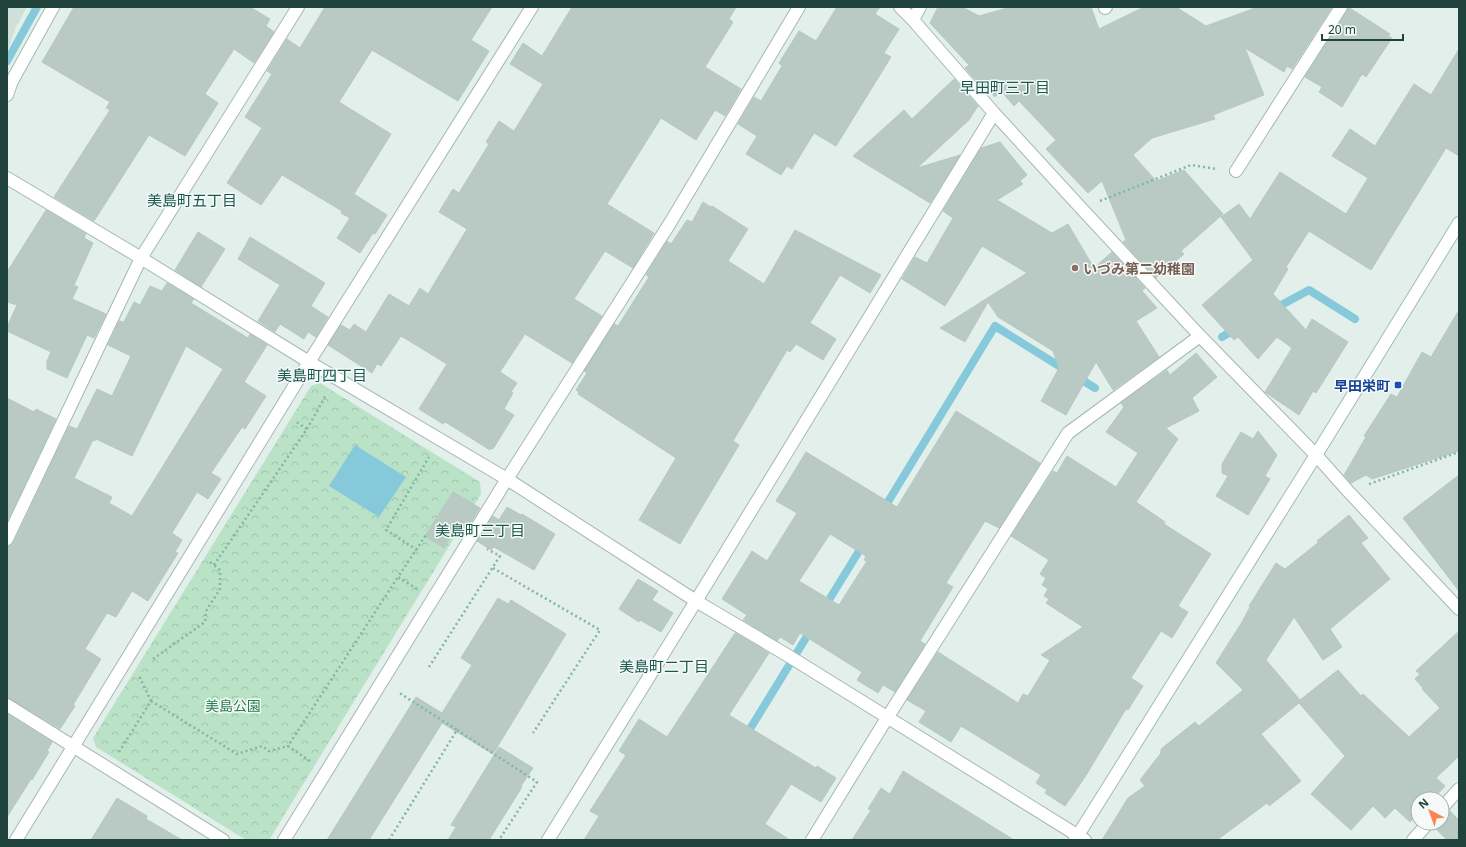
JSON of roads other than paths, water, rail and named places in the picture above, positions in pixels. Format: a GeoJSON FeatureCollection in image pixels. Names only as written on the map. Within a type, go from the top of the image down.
{"type":"FeatureCollection","features":[{"type":"Feature","properties":{"kind":"street"},"geometry":{"type":"LineString","coordinates":[[7,95],[12,81],[53,7]]}},
{"type":"Feature","properties":{"kind":"street"},"geometry":{"type":"LineString","coordinates":[[7,539],[141,258],[298,7]]}},
{"type":"Feature","properties":{"kind":"street"},"geometry":{"type":"LineString","coordinates":[[16,840],[309,362],[532,7]]}},
{"type":"Feature","properties":{"kind":"street"},"geometry":{"type":"LineString","coordinates":[[284,840],[507,479],[670,223],[799,7]]}},
{"type":"Feature","properties":{"kind":"street"},"geometry":{"type":"LineString","coordinates":[[900,7],[1081,208],[1200,336],[1316,455],[1348,492],[1459,609]]}},
{"type":"Feature","properties":{"kind":"street"},"geometry":{"type":"LineString","coordinates":[[912,20],[920,7]]}},
{"type":"Feature","properties":{"kind":"street"},"geometry":{"type":"LineString","coordinates":[[1236,172],[1341,7]]}},
{"type":"Feature","properties":{"kind":"street"},"geometry":{"type":"LineString","coordinates":[[548,840],[994,113]]}},
{"type":"Feature","properties":{"kind":"street"},"geometry":{"type":"LineString","coordinates":[[7,178],[141,258],[309,362],[507,479],[696,601],[787,655],[1079,838],[1459,223]]}},
{"type":"Feature","properties":{"kind":"street"},"geometry":{"type":"LineString","coordinates":[[812,840],[887,718],[1068,433],[1200,336]]}},
{"type":"Feature","properties":{"kind":"street"},"geometry":{"type":"LineString","coordinates":[[7,705],[222,840]]}},
{"type":"Feature","properties":{"kind":"street"},"geometry":{"type":"LineString","coordinates":[[1450,799],[1459,789]]}},
{"type":"Feature","properties":{"kind":"street"},"geometry":{"type":"LineString","coordinates":[[1413,840],[1421,831]]}},
{"type":"Feature","properties":{"kind":"water"},"geometry":{"type":"Polygon","coordinates":[[[355,445],[406,477],[379,517],[329,486],[355,445]]]}},
{"type":"Feature","properties":{"kind":"waterway"},"geometry":{"type":"LineString","coordinates":[[7,61],[37,7]]}},
{"type":"Feature","properties":{"kind":"waterway"},"geometry":{"type":"LineString","coordinates":[[1274,309],[1309,290],[1355,319]]}},
{"type":"Feature","properties":{"kind":"waterway"},"geometry":{"type":"LineString","coordinates":[[883,510],[995,326],[1067,371]]}},
{"type":"Feature","properties":{"kind":"waterway"},"geometry":{"type":"LineString","coordinates":[[1222,337],[1237,328]]}},
{"type":"Feature","properties":{"kind":"waterway"},"geometry":{"type":"LineString","coordinates":[[1077,377],[1095,388]]}},
{"type":"Feature","properties":{"kind":"waterway"},"geometry":{"type":"LineString","coordinates":[[824,608],[864,543]]}},
{"type":"Feature","properties":{"kind":"waterway"},"geometry":{"type":"LineString","coordinates":[[745,737],[812,628]]}},
{"type":"Feature","properties":{"kind":"place","name":"いづみ第二幼稚園"},"geometry":{"type":"Point","coordinates":[1075,268]}},
{"type":"Feature","properties":{"kind":"place","name":"早田栄町"},"geometry":{"type":"Point","coordinates":[1398,385]}},
{"type":"Feature","properties":{"kind":"district","name":"早田町三丁目"},"geometry":{"type":"Point","coordinates":[1005,87]}},
{"type":"Feature","properties":{"kind":"district","name":"美島町五丁目"},"geometry":{"type":"Point","coordinates":[192,200]}},
{"type":"Feature","properties":{"kind":"district","name":"美島町四丁目"},"geometry":{"type":"Point","coordinates":[322,375]}},
{"type":"Feature","properties":{"kind":"district","name":"美島町三丁目"},"geometry":{"type":"Point","coordinates":[480,530]}},
{"type":"Feature","properties":{"kind":"district","name":"美島町二丁目"},"geometry":{"type":"Point","coordinates":[664,666]}},
{"type":"Feature","properties":{"kind":"park label","name":"美島公園"},"geometry":{"type":"Point","coordinates":[233,705]}}]}
